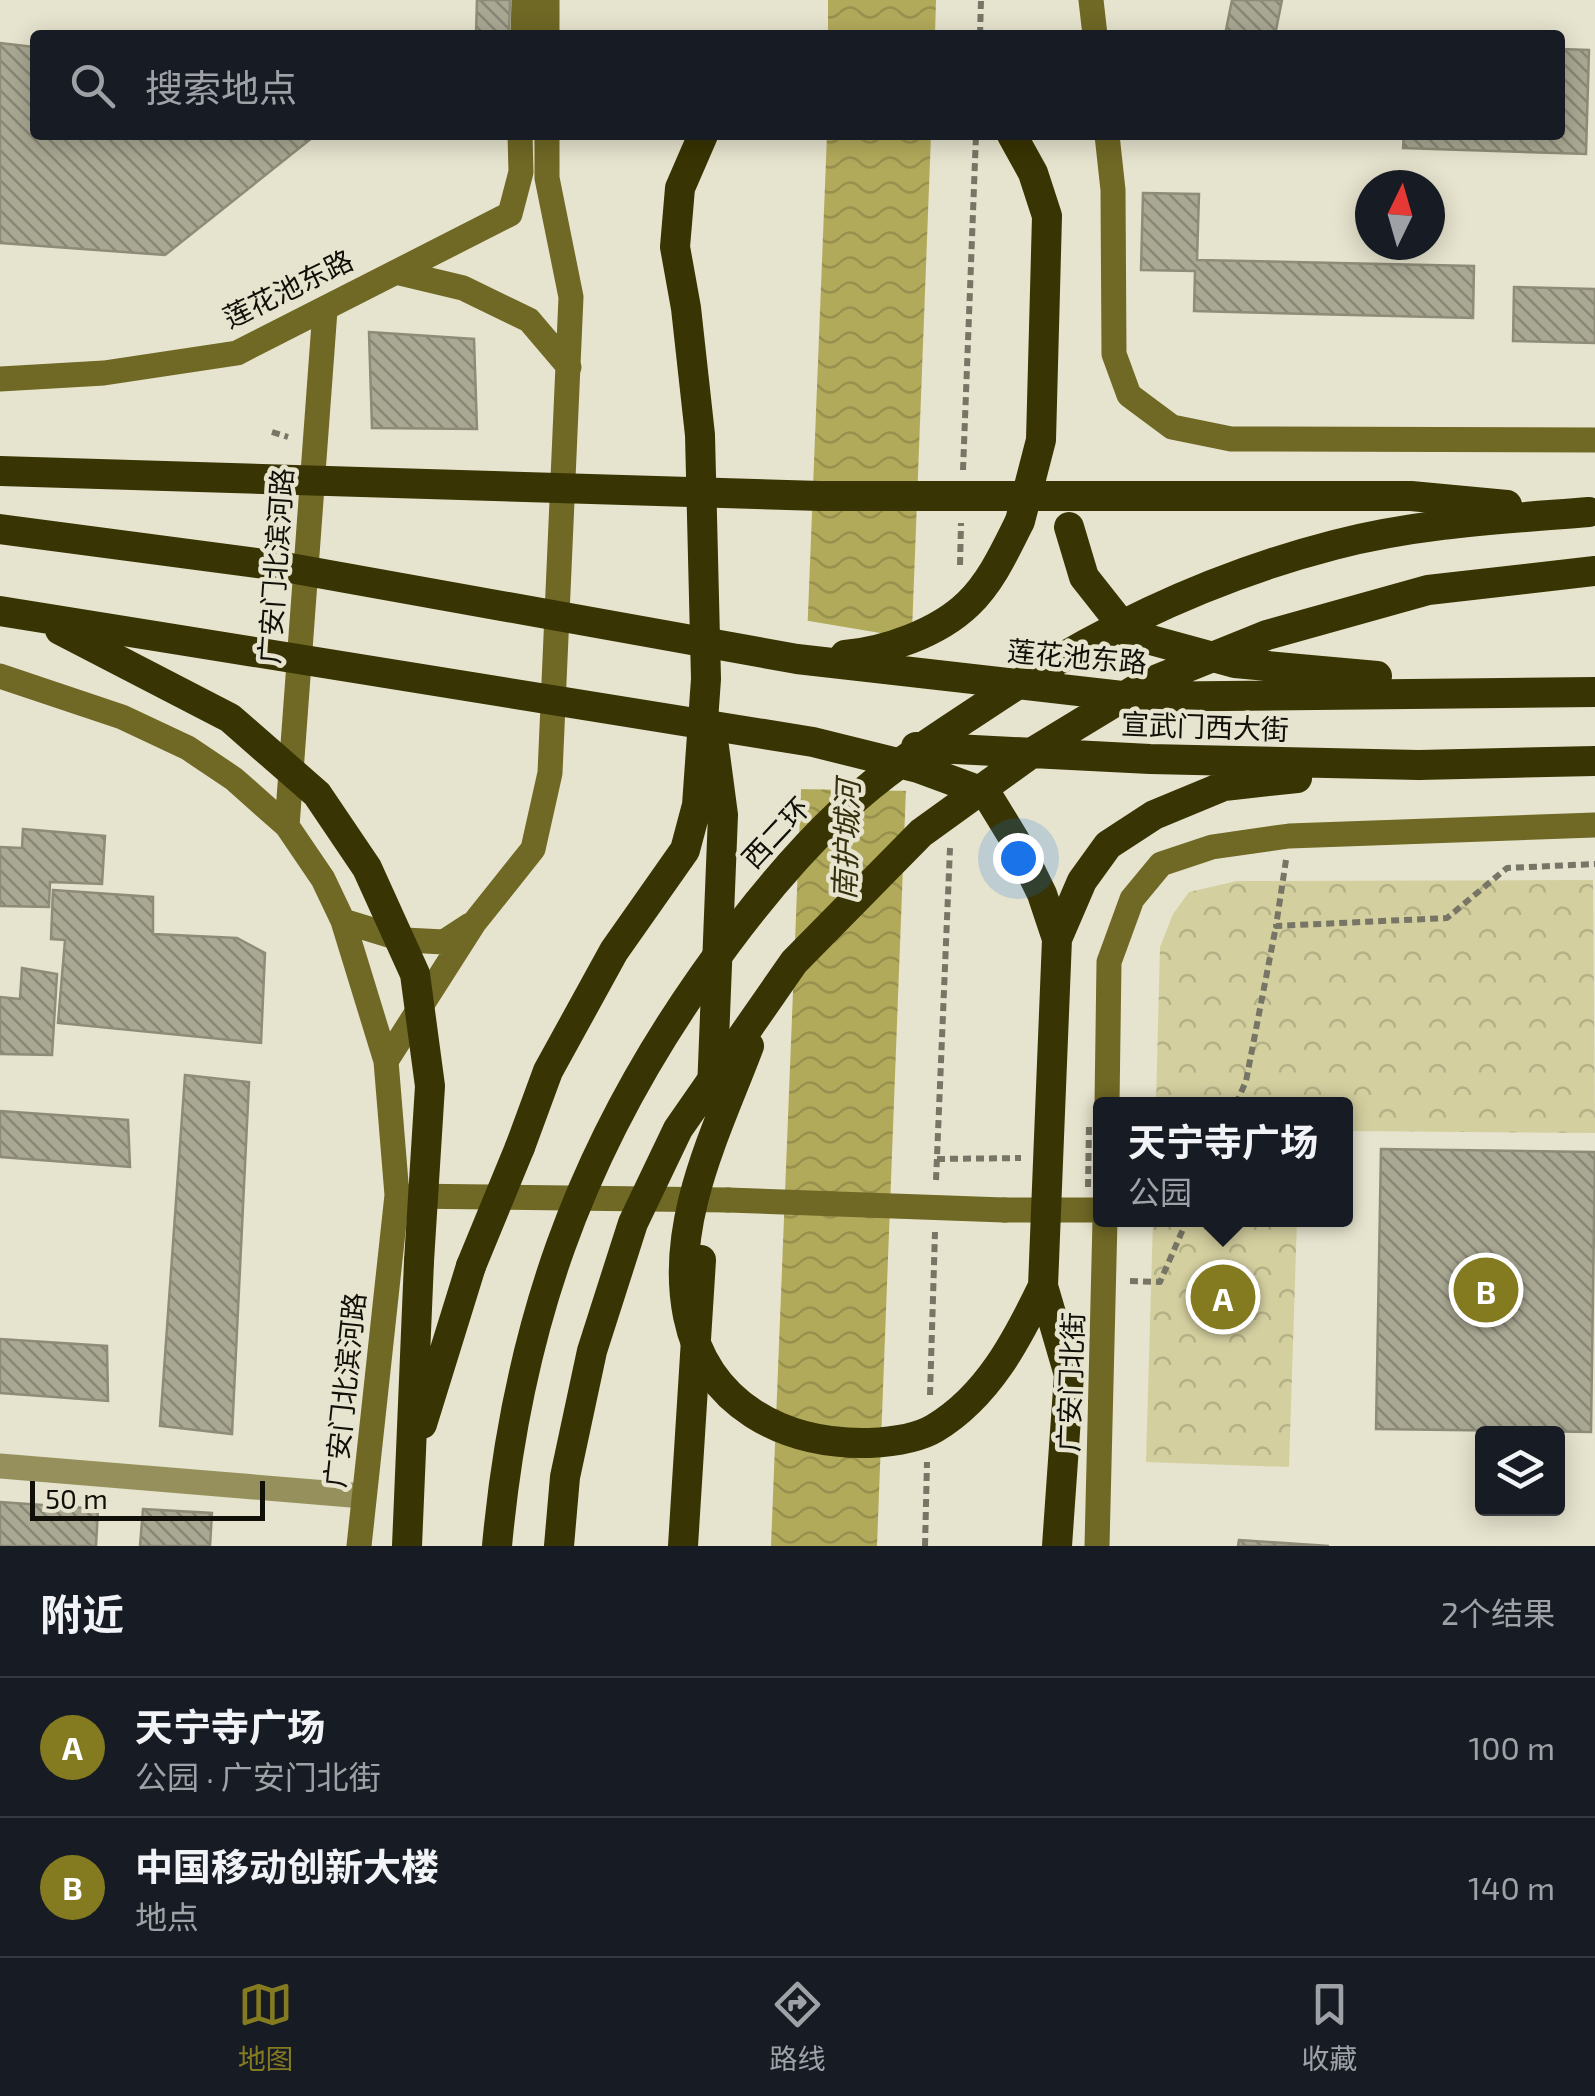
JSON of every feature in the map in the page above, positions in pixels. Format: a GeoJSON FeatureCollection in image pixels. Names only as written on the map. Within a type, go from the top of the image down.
{"type":"FeatureCollection","features":[{"type":"Feature","properties":{"kind":"highway"},"geometry":{"type":"LineString","coordinates":[[684,1546],[702,1260],[718,1190],[722,816],[706,679],[700,435],[675,246],[680,188],[701,140]]}},
{"type":"Feature","properties":{"kind":"highway"},"geometry":{"type":"LineString","coordinates":[[798,660],[870,652],[938,626],[968,604],[999,563],[1019,524],[1041,440],[1047,216],[1033,173],[1015,140]]}},
{"type":"Feature","properties":{"kind":"highway"},"geometry":{"type":"LineString","coordinates":[[1041,440],[1084,576],[1129,634],[1234,664],[1350,675],[1595,688]]}},
{"type":"Feature","properties":{"kind":"highway"},"geometry":{"type":"LineString","coordinates":[[0,471],[820,496],[1411,496],[1592,512]]}},
{"type":"Feature","properties":{"kind":"highway","name":"西二环"},"geometry":{"type":"LineString","coordinates":[[497,1546],[520,1376],[551,1268],[582,1186],[618,1112],[667,1028],[776,878],[844,809],[906,759],[1028,677],[1138,615],[1244,573],[1333,545],[1425,525],[1592,512]]}},
{"type":"Feature","properties":{"kind":"highway","name":"莲花池东路"},"geometry":{"type":"LineString","coordinates":[[0,529],[278,566],[798,660],[1131,697],[1595,688]]}},
{"type":"Feature","properties":{"kind":"highway"},"geometry":{"type":"LineString","coordinates":[[559,1546],[565,1477],[592,1351],[632,1224],[678,1129],[794,962],[921,833],[1036,750],[1143,685],[1268,635],[1428,590],[1595,571]]}},
{"type":"Feature","properties":{"kind":"highway"},"geometry":{"type":"LineString","coordinates":[[0,611],[813,742],[918,768],[986,793],[1020,847],[1057,939],[1043,1286],[1068,1375],[1058,1546]]}},
{"type":"Feature","properties":{"kind":"highway"},"geometry":{"type":"LineString","coordinates":[[35,618],[230,718],[316,794],[367,868],[415,974],[430,1086],[408,1546]]}},
{"type":"Feature","properties":{"kind":"highway"},"geometry":{"type":"LineString","coordinates":[[410,1465],[471,1266],[548,1071],[614,951],[685,850],[697,805],[706,679]]}},
{"type":"Feature","properties":{"kind":"highway","name":"宣武门西大街"},"geometry":{"type":"LineString","coordinates":[[813,742],[1150,759],[1420,766],[1595,761]]}},
{"type":"Feature","properties":{"kind":"highway"},"geometry":{"type":"LineString","coordinates":[[1057,939],[1082,881],[1108,845],[1154,815],[1224,786],[1420,766]]}},
{"type":"Feature","properties":{"kind":"highway"},"geometry":{"type":"LineString","coordinates":[[764,1006],[692,1199],[684,1269],[688,1317],[703,1357],[726,1392],[762,1422],[799,1437],[844,1444],[889,1442],[930,1431],[965,1407],[992,1375],[1016,1342],[1043,1286]]}},
{"type":"Feature","properties":{"kind":"street"},"geometry":{"type":"LineString","coordinates":[[523,30],[524,0]]}},
{"type":"Feature","properties":{"kind":"street"},"geometry":{"type":"LineString","coordinates":[[547,0],[547,30]]}},
{"type":"Feature","properties":{"kind":"street"},"geometry":{"type":"LineString","coordinates":[[1090,0],[1094,30]]}},
{"type":"Feature","properties":{"kind":"street","name":"莲花池东路"},"geometry":{"type":"LineString","coordinates":[[0,379],[104,373],[237,353],[510,214],[520,172],[520,140]]}},
{"type":"Feature","properties":{"kind":"street"},"geometry":{"type":"LineString","coordinates":[[386,1061],[474,923],[533,850],[550,773],[571,298],[547,178],[547,140]]}},
{"type":"Feature","properties":{"kind":"street"},"geometry":{"type":"LineString","coordinates":[[1107,140],[1113,190],[1114,354],[1130,395],[1172,428],[1231,439],[1595,440]]}},
{"type":"Feature","properties":{"kind":"street"},"geometry":{"type":"LineString","coordinates":[[396,272],[463,288],[529,320],[569,367]]}},
{"type":"Feature","properties":{"kind":"street","name":"广安门北滨河路"},"geometry":{"type":"LineString","coordinates":[[287,826],[325,310]]}},
{"type":"Feature","properties":{"kind":"street","name":"广安门北滨河路"},"geometry":{"type":"LineString","coordinates":[[0,676],[122,716],[188,748],[234,778],[287,826],[323,880],[343,921],[386,1061],[397,1196],[359,1546]]}},
{"type":"Feature","properties":{"kind":"street"},"geometry":{"type":"LineString","coordinates":[[1107,1097],[1109,962],[1132,899],[1162,864],[1212,847],[1289,836],[1595,825]]}},
{"type":"Feature","properties":{"kind":"street"},"geometry":{"type":"LineString","coordinates":[[343,921],[405,940],[444,942],[474,923]]}},
{"type":"Feature","properties":{"kind":"street"},"geometry":{"type":"LineString","coordinates":[[397,1196],[718,1190],[1004,1210],[1093,1210]]}},
{"type":"Feature","properties":{"kind":"street","name":"广安门北街"},"geometry":{"type":"LineString","coordinates":[[1097,1546],[1106,1227]]}},
{"type":"Feature","properties":{"kind":"street"},"geometry":{"type":"LineString","coordinates":[[0,1466],[363,1496]]}},
{"type":"Feature","properties":{"kind":"path"},"geometry":{"type":"LineString","coordinates":[[980,30],[981,0]]}},
{"type":"Feature","properties":{"kind":"path"},"geometry":{"type":"LineString","coordinates":[[963,486],[976,140]]}},
{"type":"Feature","properties":{"kind":"path"},"geometry":{"type":"LineString","coordinates":[[959,584],[962,506]]}},
{"type":"Feature","properties":{"kind":"path"},"geometry":{"type":"LineString","coordinates":[[936,1197],[950,838]]}},
{"type":"Feature","properties":{"kind":"path"},"geometry":{"type":"LineString","coordinates":[[1276,926],[1447,918],[1507,868],[1595,864]]}},
{"type":"Feature","properties":{"kind":"path"},"geometry":{"type":"LineString","coordinates":[[1239,1097],[1246,1081],[1284,879]]}},
{"type":"Feature","properties":{"kind":"path"},"geometry":{"type":"LineString","coordinates":[[929,1410],[935,1217]]}},
{"type":"Feature","properties":{"kind":"path"},"geometry":{"type":"LineString","coordinates":[[1104,1280],[1160,1282],[1184,1227]]}},
{"type":"Feature","properties":{"kind":"path"},"geometry":{"type":"LineString","coordinates":[[925,1546],[928,1449]]}},
{"type":"Feature","properties":{"kind":"green space"},"geometry":{"type":"Polygon","coordinates":[[[1593,880],[1595,1133],[1353,1131],[1353,1097],[1156,1097],[1160,947],[1173,914],[1189,892],[1237,881],[1593,880]]]}},
{"type":"Feature","properties":{"kind":"green space"},"geometry":{"type":"Polygon","coordinates":[[[1153,1227],[1297,1227],[1289,1467],[1146,1462],[1153,1227]]]}},
{"type":"Feature","properties":{"kind":"water"},"geometry":{"type":"Polygon","coordinates":[[[828,0],[936,0],[935,30],[828,30],[828,0]]]}},
{"type":"Feature","properties":{"kind":"water","name":"南护城河"},"geometry":{"type":"Polygon","coordinates":[[[827,140],[931,140],[877,1546],[771,1546],[827,140]]]}},
{"type":"Feature","properties":{"kind":"pier"},"geometry":{"type":"Polygon","coordinates":[[[803,620],[916,639],[911,791],[796,789],[803,620]]]}},
{"type":"Feature","properties":{"kind":"building"},"geometry":{"type":"Polygon","coordinates":[[[477,0],[510,0],[509,30],[476,30],[477,0]]]}},
{"type":"Feature","properties":{"kind":"building"},"geometry":{"type":"Polygon","coordinates":[[[1232,0],[1282,0],[1276,30],[1226,30],[1232,0]]]}},
{"type":"Feature","properties":{"kind":"building"},"geometry":{"type":"Polygon","coordinates":[[[0,43],[30,46],[30,140],[309,140],[165,255],[0,243],[0,43]]]}},
{"type":"Feature","properties":{"kind":"building"},"geometry":{"type":"Polygon","coordinates":[[[1565,49],[1589,50],[1586,154],[1403,148],[1404,140],[1565,140],[1565,49]]]}},
{"type":"Feature","properties":{"kind":"building"},"geometry":{"type":"Polygon","coordinates":[[[1143,193],[1199,194],[1197,260],[1474,266],[1473,318],[1194,311],[1195,271],[1141,270],[1143,193]]]}},
{"type":"Feature","properties":{"kind":"building"},"geometry":{"type":"Polygon","coordinates":[[[1514,287],[1595,289],[1595,343],[1513,341],[1514,287]]]}},
{"type":"Feature","properties":{"kind":"building"},"geometry":{"type":"Polygon","coordinates":[[[369,332],[474,339],[477,429],[372,428],[369,332]]]}},
{"type":"Feature","properties":{"kind":"building"},"geometry":{"type":"Polygon","coordinates":[[[23,829],[105,836],[102,884],[50,882],[49,907],[0,906],[0,847],[22,848],[23,829]]]}},
{"type":"Feature","properties":{"kind":"building"},"geometry":{"type":"Polygon","coordinates":[[[53,890],[153,897],[153,934],[237,938],[265,953],[261,1043],[58,1023],[65,940],[51,939],[53,890]]]}},
{"type":"Feature","properties":{"kind":"building"},"geometry":{"type":"Polygon","coordinates":[[[22,968],[57,974],[52,1055],[0,1054],[0,997],[20,999],[22,968]]]}},
{"type":"Feature","properties":{"kind":"building"},"geometry":{"type":"Polygon","coordinates":[[[185,1075],[249,1082],[232,1434],[160,1426],[185,1075]]]}},
{"type":"Feature","properties":{"kind":"building"},"geometry":{"type":"Polygon","coordinates":[[[0,1111],[128,1120],[130,1167],[0,1157],[0,1111]]]}},
{"type":"Feature","properties":{"kind":"building"},"geometry":{"type":"Polygon","coordinates":[[[1381,1149],[1595,1152],[1591,1432],[1565,1432],[1565,1426],[1376,1429],[1381,1149]]]}},
{"type":"Feature","properties":{"kind":"building"},"geometry":{"type":"Polygon","coordinates":[[[0,1339],[107,1346],[108,1401],[0,1393],[0,1339]]]}},
{"type":"Feature","properties":{"kind":"building"},"geometry":{"type":"Polygon","coordinates":[[[0,1502],[98,1509],[96,1546],[0,1546],[0,1502]]]}},
{"type":"Feature","properties":{"kind":"building"},"geometry":{"type":"Polygon","coordinates":[[[143,1509],[212,1513],[210,1546],[140,1546],[143,1509]]]}},
{"type":"Feature","properties":{"kind":"building"},"geometry":{"type":"Polygon","coordinates":[[[1239,1540],[1329,1546],[1238,1546],[1239,1540]]]}},
{"type":"Feature","properties":{"kind":"place","name":"中国移动创新大楼"},"geometry":{"type":"Point","coordinates":[1486,1290]}},
{"type":"Feature","properties":{"kind":"place","name":"天宁寺广场"},"geometry":{"type":"Point","coordinates":[1223,1297]}}]}
